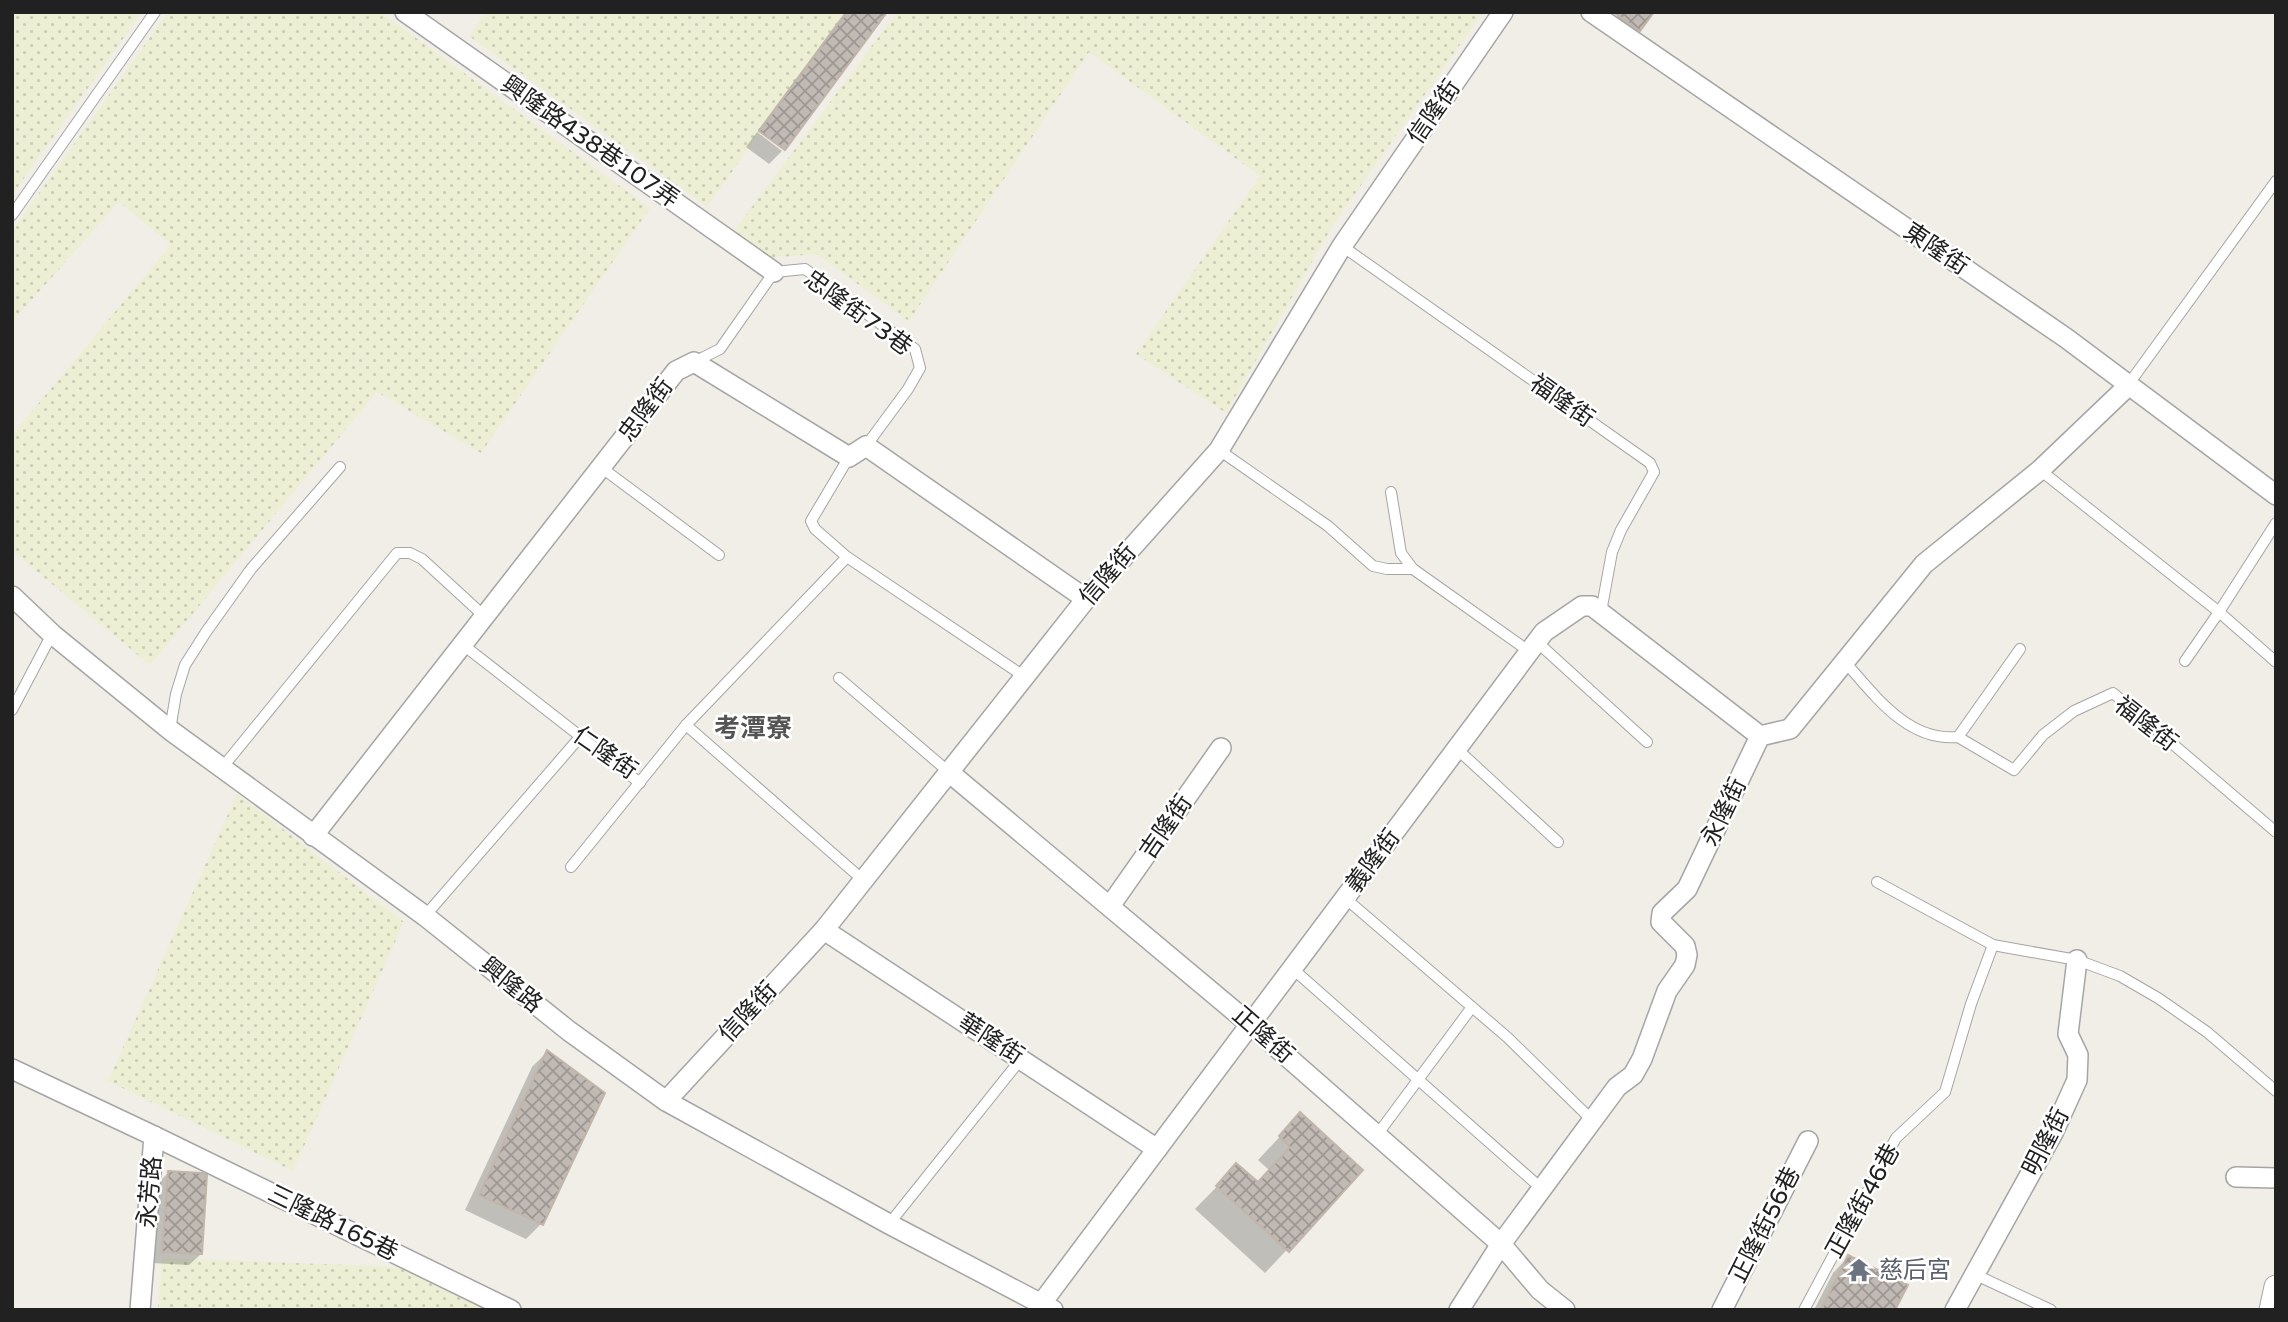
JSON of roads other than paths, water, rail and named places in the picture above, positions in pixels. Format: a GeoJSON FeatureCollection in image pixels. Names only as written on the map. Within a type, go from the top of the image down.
{"type":"FeatureCollection","features":[{"type":"Feature","properties":{"kind":"street","name":"興隆路438巷107弄"},"geometry":{"type":"LineString","coordinates":[[405,12],[774,272]]}},
{"type":"Feature","properties":{"kind":"street","name":"信隆街"},"geometry":{"type":"LineString","coordinates":[[666,1101],[824,930],[1086,599],[1219,450],[1342,246],[1503,12]]}},
{"type":"Feature","properties":{"kind":"street","name":"東隆街"},"geometry":{"type":"LineString","coordinates":[[1591,12],[2066,338],[2276,495]]}},
{"type":"Feature","properties":{"kind":"street","name":"忠隆街"},"geometry":{"type":"LineString","coordinates":[[313,836],[676,371],[694,362],[849,457]]}},
{"type":"Feature","properties":{"kind":"street"},"geometry":{"type":"LineString","coordinates":[[1600,613],[1760,736],[1790,729],[1924,564],[2040,470],[2128,386]]}},
{"type":"Feature","properties":{"kind":"street"},"geometry":{"type":"LineString","coordinates":[[849,457],[866,446],[1086,599]]}},
{"type":"Feature","properties":{"kind":"street","name":"興隆路"},"geometry":{"type":"LineString","coordinates":[[12,596],[52,635],[170,730],[425,916],[569,1031],[666,1101],[889,1224],[1047,1307]]}},
{"type":"Feature","properties":{"kind":"street","name":"義隆街"},"geometry":{"type":"LineString","coordinates":[[1047,1307],[1157,1149],[1544,632],[1582,606],[1592,606],[1600,613]]}},
{"type":"Feature","properties":{"kind":"street","name":"永隆街"},"geometry":{"type":"LineString","coordinates":[[1459,1310],[1501,1244],[1617,1087],[1633,1075],[1642,1059],[1667,991],[1685,965],[1687,955],[1685,946],[1661,922],[1662,913],[1687,889],[1760,736]]}},
{"type":"Feature","properties":{"kind":"street","name":"吉隆街"},"geometry":{"type":"LineString","coordinates":[[1110,906],[1222,748]]}},
{"type":"Feature","properties":{"kind":"street","name":"正隆街"},"geometry":{"type":"LineString","coordinates":[[950,773],[1251,1025],[1377,1135],[1501,1244],[1540,1290],[1565,1310]]}},
{"type":"Feature","properties":{"kind":"street","name":"華隆街"},"geometry":{"type":"LineString","coordinates":[[824,930],[1157,1149]]}},
{"type":"Feature","properties":{"kind":"street","name":"明隆街"},"geometry":{"type":"LineString","coordinates":[[1955,1310],[2053,1133],[2077,1080],[2078,1055],[2068,1034],[2077,960]]}},
{"type":"Feature","properties":{"kind":"street","name":"永芳路"},"geometry":{"type":"LineString","coordinates":[[17,1074],[154,1136],[140,1310]]}},
{"type":"Feature","properties":{"kind":"street","name":"三隆路165巷"},"geometry":{"type":"LineString","coordinates":[[154,1136],[511,1310]]}},
{"type":"Feature","properties":{"kind":"street","name":"正隆街56巷"},"geometry":{"type":"LineString","coordinates":[[1722,1310],[1808,1141]]}},
{"type":"Feature","properties":{"kind":"street"},"geometry":{"type":"LineString","coordinates":[[2236,1177],[2276,1178]]}},
{"type":"Feature","properties":{"kind":"street"},"geometry":{"type":"LineString","coordinates":[[2271,1310],[2276,1287]]}},
{"type":"Feature","properties":{"kind":"lane"},"geometry":{"type":"LineString","coordinates":[[12,215],[155,12]]}},
{"type":"Feature","properties":{"kind":"lane"},"geometry":{"type":"LineString","coordinates":[[2128,386],[2276,181]]}},
{"type":"Feature","properties":{"kind":"lane","name":"福隆街"},"geometry":{"type":"LineString","coordinates":[[1342,246],[1650,463],[1654,472],[1621,530],[1612,552],[1600,613]]}},
{"type":"Feature","properties":{"kind":"lane","name":"忠隆街73巷"},"geometry":{"type":"LineString","coordinates":[[694,362],[720,349],[774,272],[805,269],[915,349],[920,368],[866,446]]}},
{"type":"Feature","properties":{"kind":"lane"},"geometry":{"type":"LineString","coordinates":[[1219,450],[1328,526],[1373,566],[1413,569]]}},
{"type":"Feature","properties":{"kind":"lane"},"geometry":{"type":"LineString","coordinates":[[849,457],[811,521],[815,529],[847,558],[1025,677]]}},
{"type":"Feature","properties":{"kind":"lane"},"geometry":{"type":"LineString","coordinates":[[170,730],[176,694],[185,665],[206,632],[251,569],[340,467]]}},
{"type":"Feature","properties":{"kind":"lane"},"geometry":{"type":"LineString","coordinates":[[602,468],[719,555]]}},
{"type":"Feature","properties":{"kind":"lane"},"geometry":{"type":"LineString","coordinates":[[2040,470],[2220,612],[2276,662]]}},
{"type":"Feature","properties":{"kind":"lane"},"geometry":{"type":"LineString","coordinates":[[1391,492],[1401,553],[1413,569],[1533,647],[1647,742]]}},
{"type":"Feature","properties":{"kind":"lane"},"geometry":{"type":"LineString","coordinates":[[2185,662],[2276,523]]}},
{"type":"Feature","properties":{"kind":"lane"},"geometry":{"type":"LineString","coordinates":[[222,768],[397,552],[410,553],[422,559],[484,616]]}},
{"type":"Feature","properties":{"kind":"lane","name":"仁隆街"},"geometry":{"type":"LineString","coordinates":[[461,644],[640,783],[686,725],[847,558]]}},
{"type":"Feature","properties":{"kind":"lane"},"geometry":{"type":"LineString","coordinates":[[12,710],[52,635]]}},
{"type":"Feature","properties":{"kind":"lane"},"geometry":{"type":"LineString","coordinates":[[1958,737],[2020,649]]}},
{"type":"Feature","properties":{"kind":"lane","name":"福隆街"},"geometry":{"type":"LineString","coordinates":[[1844,661],[1893,714],[1916,730],[1947,738],[1958,737],[2014,770],[2043,735],[2074,711],[2113,693],[2276,832]]}},
{"type":"Feature","properties":{"kind":"lane"},"geometry":{"type":"LineString","coordinates":[[839,678],[950,773]]}},
{"type":"Feature","properties":{"kind":"lane"},"geometry":{"type":"LineString","coordinates":[[686,725],[863,880]]}},
{"type":"Feature","properties":{"kind":"lane"},"geometry":{"type":"LineString","coordinates":[[425,916],[580,737]]}},
{"type":"Feature","properties":{"kind":"lane"},"geometry":{"type":"LineString","coordinates":[[1457,749],[1558,842]]}},
{"type":"Feature","properties":{"kind":"lane"},"geometry":{"type":"LineString","coordinates":[[571,867],[640,783]]}},
{"type":"Feature","properties":{"kind":"lane"},"geometry":{"type":"LineString","coordinates":[[1877,882],[1993,945],[2077,960],[2120,976],[2207,1032],[2276,1091]]}},
{"type":"Feature","properties":{"kind":"lane"},"geometry":{"type":"LineString","coordinates":[[1345,898],[1507,1037],[1592,1120]]}},
{"type":"Feature","properties":{"kind":"lane","name":"正隆街46巷"},"geometry":{"type":"LineString","coordinates":[[1804,1310],[1896,1138],[1944,1092],[1971,1004],[1993,945]]}},
{"type":"Feature","properties":{"kind":"lane"},"geometry":{"type":"LineString","coordinates":[[1293,969],[1542,1189]]}},
{"type":"Feature","properties":{"kind":"lane"},"geometry":{"type":"LineString","coordinates":[[1377,1135],[1472,1007]]}},
{"type":"Feature","properties":{"kind":"lane"},"geometry":{"type":"LineString","coordinates":[[889,1224],[1021,1059]]}},
{"type":"Feature","properties":{"kind":"lane"},"geometry":{"type":"LineString","coordinates":[[1974,1274],[2051,1310]]}},
{"type":"Feature","properties":{"kind":"place","name":"慈后宮"},"geometry":{"type":"Point","coordinates":[1859,1270]}},
{"type":"Feature","properties":{"kind":"district","name":"考潭寮"},"geometry":{"type":"Point","coordinates":[753,728]}}]}
